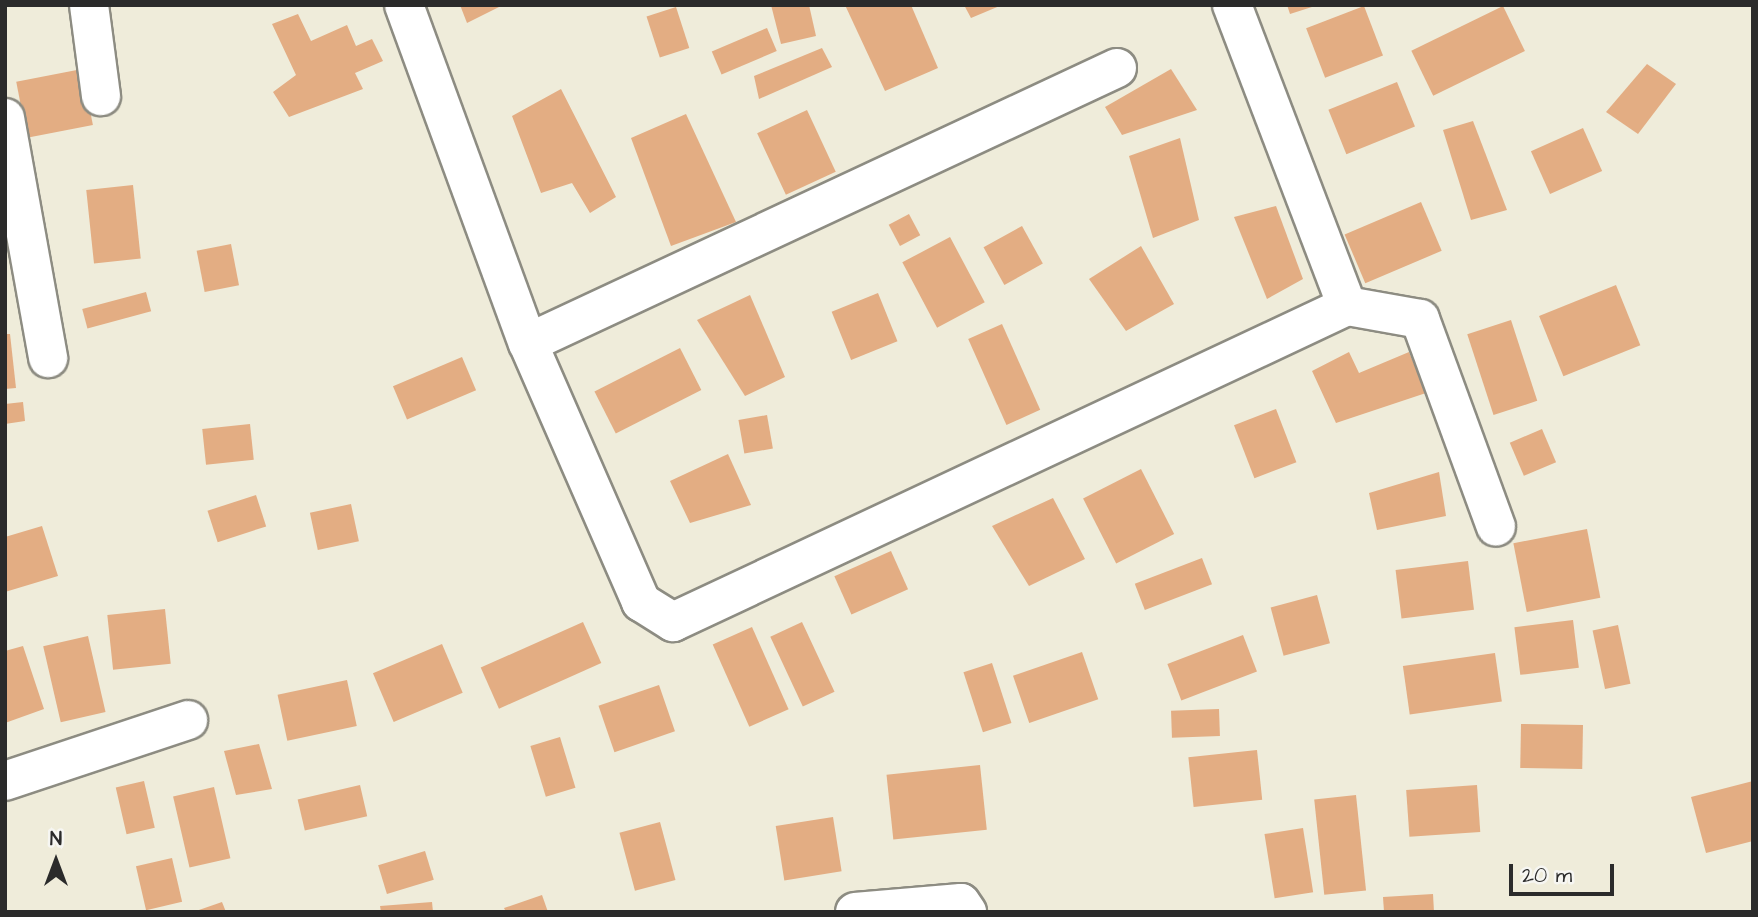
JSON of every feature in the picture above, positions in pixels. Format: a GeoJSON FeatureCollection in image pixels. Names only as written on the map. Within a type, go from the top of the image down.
{"type":"FeatureCollection","features":[{"type":"Feature","properties":{"kind":"street"},"geometry":{"type":"LineString","coordinates":[[89,5],[101,96]]}},
{"type":"Feature","properties":{"kind":"street"},"geometry":{"type":"LineString","coordinates":[[404,5],[528,342],[640,602],[673,622],[1347,306],[1420,319],[1496,527]]}},
{"type":"Feature","properties":{"kind":"street"},"geometry":{"type":"LineString","coordinates":[[1232,5],[1347,306]]}},
{"type":"Feature","properties":{"kind":"street"},"geometry":{"type":"LineString","coordinates":[[528,342],[1117,68]]}},
{"type":"Feature","properties":{"kind":"street"},"geometry":{"type":"LineString","coordinates":[[5,118],[48,358]]}},
{"type":"Feature","properties":{"kind":"street"},"geometry":{"type":"LineString","coordinates":[[5,780],[188,720]]}},
{"type":"Feature","properties":{"kind":"street"},"geometry":{"type":"LineString","coordinates":[[855,912],[961,903],[967,912]]}},
{"type":"Feature","properties":{"kind":"building"},"geometry":{"type":"Polygon","coordinates":[[[460,5],[503,5],[467,23],[460,5]]]}},
{"type":"Feature","properties":{"kind":"building"},"geometry":{"type":"Polygon","coordinates":[[[771,5],[809,5],[816,36],[781,44],[771,5]]]}},
{"type":"Feature","properties":{"kind":"building"},"geometry":{"type":"Polygon","coordinates":[[[845,5],[911,5],[938,68],[885,91],[845,5]]]}},
{"type":"Feature","properties":{"kind":"building"},"geometry":{"type":"Polygon","coordinates":[[[964,5],[1002,5],[971,18],[964,5]]]}},
{"type":"Feature","properties":{"kind":"building"},"geometry":{"type":"Polygon","coordinates":[[[1287,5],[1315,5],[1315,6],[1290,14],[1287,5]]]}},
{"type":"Feature","properties":{"kind":"building"},"geometry":{"type":"Polygon","coordinates":[[[1364,6],[1383,55],[1325,78],[1306,28],[1364,6]]]}},
{"type":"Feature","properties":{"kind":"building"},"geometry":{"type":"Polygon","coordinates":[[[1503,6],[1525,51],[1433,96],[1411,51],[1503,6]]]}},
{"type":"Feature","properties":{"kind":"building"},"geometry":{"type":"Polygon","coordinates":[[[676,7],[689,48],[660,57],[647,17],[676,7]]]}},
{"type":"Feature","properties":{"kind":"building"},"geometry":{"type":"Polygon","coordinates":[[[298,14],[311,41],[347,25],[356,46],[372,39],[383,61],[355,73],[363,89],[289,117],[273,92],[296,75],[272,24],[298,14]]]}},
{"type":"Feature","properties":{"kind":"building"},"geometry":{"type":"Polygon","coordinates":[[[767,28],[777,51],[722,74],[712,51],[767,28]]]}},
{"type":"Feature","properties":{"kind":"building"},"geometry":{"type":"Polygon","coordinates":[[[822,48],[832,67],[759,99],[754,76],[822,48]]]}},
{"type":"Feature","properties":{"kind":"building"},"geometry":{"type":"Polygon","coordinates":[[[1647,64],[1676,84],[1638,134],[1606,112],[1647,64]]]}},
{"type":"Feature","properties":{"kind":"building"},"geometry":{"type":"Polygon","coordinates":[[[82,69],[93,125],[27,138],[16,82],[82,69]]]}},
{"type":"Feature","properties":{"kind":"building"},"geometry":{"type":"Polygon","coordinates":[[[1171,69],[1197,110],[1122,135],[1105,107],[1171,69]]]}},
{"type":"Feature","properties":{"kind":"building"},"geometry":{"type":"Polygon","coordinates":[[[1397,82],[1415,127],[1346,154],[1328,110],[1397,82]]]}},
{"type":"Feature","properties":{"kind":"building"},"geometry":{"type":"Polygon","coordinates":[[[561,89],[616,197],[590,213],[572,183],[541,193],[512,116],[561,89]]]}},
{"type":"Feature","properties":{"kind":"building"},"geometry":{"type":"Polygon","coordinates":[[[807,110],[836,172],[786,195],[757,133],[807,110]]]}},
{"type":"Feature","properties":{"kind":"building"},"geometry":{"type":"Polygon","coordinates":[[[686,114],[736,222],[671,246],[631,138],[686,114]]]}},
{"type":"Feature","properties":{"kind":"building"},"geometry":{"type":"Polygon","coordinates":[[[1473,121],[1507,210],[1471,220],[1443,130],[1473,121]]]}},
{"type":"Feature","properties":{"kind":"building"},"geometry":{"type":"Polygon","coordinates":[[[1583,128],[1602,171],[1550,194],[1531,151],[1583,128]]]}},
{"type":"Feature","properties":{"kind":"building"},"geometry":{"type":"Polygon","coordinates":[[[1180,138],[1199,220],[1153,238],[1129,156],[1180,138]]]}},
{"type":"Feature","properties":{"kind":"building"},"geometry":{"type":"Polygon","coordinates":[[[133,185],[141,259],[94,264],[86,190],[133,185]]]}},
{"type":"Feature","properties":{"kind":"building"},"geometry":{"type":"Polygon","coordinates":[[[1421,202],[1442,251],[1365,283],[1345,234],[1421,202]]]}},
{"type":"Feature","properties":{"kind":"building"},"geometry":{"type":"Polygon","coordinates":[[[1276,206],[1303,279],[1267,299],[1234,217],[1276,206]]]}},
{"type":"Feature","properties":{"kind":"building"},"geometry":{"type":"Polygon","coordinates":[[[909,214],[920,235],[900,246],[889,225],[909,214]]]}},
{"type":"Feature","properties":{"kind":"building"},"geometry":{"type":"Polygon","coordinates":[[[1022,226],[1043,264],[1004,285],[984,247],[1022,226]]]}},
{"type":"Feature","properties":{"kind":"building"},"geometry":{"type":"Polygon","coordinates":[[[950,237],[985,302],[937,328],[902,262],[950,237]]]}},
{"type":"Feature","properties":{"kind":"building"},"geometry":{"type":"Polygon","coordinates":[[[231,244],[239,285],[205,292],[197,251],[231,244]]]}},
{"type":"Feature","properties":{"kind":"building"},"geometry":{"type":"Polygon","coordinates":[[[1141,246],[1174,304],[1126,331],[1089,279],[1141,246]]]}},
{"type":"Feature","properties":{"kind":"building"},"geometry":{"type":"Polygon","coordinates":[[[1616,285],[1640,345],[1563,376],[1539,316],[1616,285]]]}},
{"type":"Feature","properties":{"kind":"building"},"geometry":{"type":"Polygon","coordinates":[[[146,292],[151,311],[87,328],[82,309],[146,292]]]}},
{"type":"Feature","properties":{"kind":"building"},"geometry":{"type":"Polygon","coordinates":[[[878,293],[897,341],[851,360],[832,312],[878,293]]]}},
{"type":"Feature","properties":{"kind":"building"},"geometry":{"type":"Polygon","coordinates":[[[750,295],[785,377],[745,396],[697,320],[750,295]]]}},
{"type":"Feature","properties":{"kind":"building"},"geometry":{"type":"Polygon","coordinates":[[[1511,320],[1537,401],[1494,415],[1467,334],[1511,320]]]}},
{"type":"Feature","properties":{"kind":"building"},"geometry":{"type":"Polygon","coordinates":[[[1002,324],[1040,410],[1006,425],[968,339],[1002,324]]]}},
{"type":"Feature","properties":{"kind":"building"},"geometry":{"type":"Polygon","coordinates":[[[5,334],[10,334],[16,388],[5,389],[5,334]]]}},
{"type":"Feature","properties":{"kind":"building"},"geometry":{"type":"Polygon","coordinates":[[[680,348],[701,390],[616,433],[594,392],[680,348]]]}},
{"type":"Feature","properties":{"kind":"building"},"geometry":{"type":"Polygon","coordinates":[[[1349,352],[1359,373],[1409,352],[1426,393],[1336,423],[1312,371],[1349,352]]]}},
{"type":"Feature","properties":{"kind":"building"},"geometry":{"type":"Polygon","coordinates":[[[462,357],[476,390],[407,419],[393,386],[462,357]]]}},
{"type":"Feature","properties":{"kind":"building"},"geometry":{"type":"Polygon","coordinates":[[[23,402],[25,421],[5,424],[5,404],[23,402]]]}},
{"type":"Feature","properties":{"kind":"building"},"geometry":{"type":"Polygon","coordinates":[[[1276,409],[1296,462],[1254,478],[1234,425],[1276,409]]]}},
{"type":"Feature","properties":{"kind":"building"},"geometry":{"type":"Polygon","coordinates":[[[767,415],[773,448],[744,454],[738,420],[767,415]]]}},
{"type":"Feature","properties":{"kind":"building"},"geometry":{"type":"Polygon","coordinates":[[[250,424],[254,460],[206,465],[202,429],[250,424]]]}},
{"type":"Feature","properties":{"kind":"building"},"geometry":{"type":"Polygon","coordinates":[[[1542,429],[1556,462],[1524,476],[1510,443],[1542,429]]]}},
{"type":"Feature","properties":{"kind":"building"},"geometry":{"type":"Polygon","coordinates":[[[728,454],[751,505],[690,523],[670,481],[728,454]]]}},
{"type":"Feature","properties":{"kind":"building"},"geometry":{"type":"Polygon","coordinates":[[[1141,469],[1174,534],[1116,564],[1083,499],[1141,469]]]}},
{"type":"Feature","properties":{"kind":"building"},"geometry":{"type":"Polygon","coordinates":[[[1439,472],[1446,516],[1377,530],[1369,493],[1439,472]]]}},
{"type":"Feature","properties":{"kind":"building"},"geometry":{"type":"Polygon","coordinates":[[[256,495],[266,526],[218,542],[207,511],[256,495]]]}},
{"type":"Feature","properties":{"kind":"building"},"geometry":{"type":"Polygon","coordinates":[[[1053,498],[1085,559],[1029,586],[992,526],[1053,498]]]}},
{"type":"Feature","properties":{"kind":"building"},"geometry":{"type":"Polygon","coordinates":[[[351,504],[359,541],[318,550],[310,513],[351,504]]]}},
{"type":"Feature","properties":{"kind":"building"},"geometry":{"type":"Polygon","coordinates":[[[42,526],[58,576],[5,592],[5,537],[42,526]]]}},
{"type":"Feature","properties":{"kind":"building"},"geometry":{"type":"Polygon","coordinates":[[[1587,529],[1600,598],[1527,612],[1513,543],[1587,529]]]}},
{"type":"Feature","properties":{"kind":"building"},"geometry":{"type":"Polygon","coordinates":[[[891,551],[908,589],[851,615],[834,576],[891,551]]]}},
{"type":"Feature","properties":{"kind":"building"},"geometry":{"type":"Polygon","coordinates":[[[1202,558],[1212,584],[1145,610],[1135,584],[1202,558]]]}},
{"type":"Feature","properties":{"kind":"building"},"geometry":{"type":"Polygon","coordinates":[[[1468,561],[1474,610],[1402,619],[1396,570],[1468,561]]]}},
{"type":"Feature","properties":{"kind":"building"},"geometry":{"type":"Polygon","coordinates":[[[1317,595],[1330,643],[1284,656],[1271,607],[1317,595]]]}},
{"type":"Feature","properties":{"kind":"building"},"geometry":{"type":"Polygon","coordinates":[[[165,609],[171,664],[113,670],[107,615],[165,609]]]}},
{"type":"Feature","properties":{"kind":"building"},"geometry":{"type":"Polygon","coordinates":[[[1573,620],[1579,668],[1520,675],[1514,627],[1573,620]]]}},
{"type":"Feature","properties":{"kind":"building"},"geometry":{"type":"Polygon","coordinates":[[[583,622],[601,663],[499,709],[481,668],[583,622]]]}},
{"type":"Feature","properties":{"kind":"building"},"geometry":{"type":"Polygon","coordinates":[[[802,622],[835,692],[803,707],[770,637],[802,622]]]}},
{"type":"Feature","properties":{"kind":"building"},"geometry":{"type":"Polygon","coordinates":[[[1618,625],[1630,684],[1605,689],[1593,630],[1618,625]]]}},
{"type":"Feature","properties":{"kind":"building"},"geometry":{"type":"Polygon","coordinates":[[[752,627],[789,709],[749,727],[713,644],[752,627]]]}},
{"type":"Feature","properties":{"kind":"building"},"geometry":{"type":"Polygon","coordinates":[[[1243,635],[1257,671],[1181,700],[1167,664],[1243,635]]]}},
{"type":"Feature","properties":{"kind":"building"},"geometry":{"type":"Polygon","coordinates":[[[88,636],[106,712],[61,722],[43,646],[88,636]]]}},
{"type":"Feature","properties":{"kind":"building"},"geometry":{"type":"Polygon","coordinates":[[[442,644],[463,693],[394,722],[373,673],[442,644]]]}},
{"type":"Feature","properties":{"kind":"building"},"geometry":{"type":"Polygon","coordinates":[[[23,646],[44,709],[5,723],[5,651],[23,646]]]}},
{"type":"Feature","properties":{"kind":"building"},"geometry":{"type":"Polygon","coordinates":[[[1082,652],[1098,699],[1029,723],[1013,676],[1082,652]]]}},
{"type":"Feature","properties":{"kind":"building"},"geometry":{"type":"Polygon","coordinates":[[[1495,653],[1502,702],[1410,714],[1403,666],[1495,653]]]}},
{"type":"Feature","properties":{"kind":"building"},"geometry":{"type":"Polygon","coordinates":[[[992,663],[1011,723],[983,732],[963,672],[992,663]]]}},
{"type":"Feature","properties":{"kind":"building"},"geometry":{"type":"Polygon","coordinates":[[[347,680],[357,726],[287,741],[278,695],[347,680]]]}},
{"type":"Feature","properties":{"kind":"building"},"geometry":{"type":"Polygon","coordinates":[[[659,685],[675,731],[614,752],[598,706],[659,685]]]}},
{"type":"Feature","properties":{"kind":"building"},"geometry":{"type":"Polygon","coordinates":[[[1219,709],[1220,736],[1172,738],[1171,711],[1219,709]]]}},
{"type":"Feature","properties":{"kind":"building"},"geometry":{"type":"Polygon","coordinates":[[[1521,724],[1583,725],[1582,769],[1520,768],[1521,724]]]}},
{"type":"Feature","properties":{"kind":"building"},"geometry":{"type":"Polygon","coordinates":[[[560,737],[575,788],[546,797],[530,746],[560,737]]]}},
{"type":"Feature","properties":{"kind":"building"},"geometry":{"type":"Polygon","coordinates":[[[259,744],[272,789],[236,795],[224,751],[259,744]]]}},
{"type":"Feature","properties":{"kind":"building"},"geometry":{"type":"Polygon","coordinates":[[[1257,750],[1262,800],[1194,807],[1188,757],[1257,750]]]}},
{"type":"Feature","properties":{"kind":"building"},"geometry":{"type":"Polygon","coordinates":[[[980,765],[987,830],[893,839],[887,775],[980,765]]]}},
{"type":"Feature","properties":{"kind":"building"},"geometry":{"type":"Polygon","coordinates":[[[144,781],[155,828],[127,834],[116,788],[144,781]]]}},
{"type":"Feature","properties":{"kind":"building"},"geometry":{"type":"Polygon","coordinates":[[[1753,781],[1753,841],[1706,853],[1691,797],[1753,781]]]}},
{"type":"Feature","properties":{"kind":"building"},"geometry":{"type":"Polygon","coordinates":[[[360,785],[367,816],[305,831],[298,799],[360,785]]]}},
{"type":"Feature","properties":{"kind":"building"},"geometry":{"type":"Polygon","coordinates":[[[1477,785],[1480,832],[1409,837],[1406,790],[1477,785]]]}},
{"type":"Feature","properties":{"kind":"building"},"geometry":{"type":"Polygon","coordinates":[[[214,787],[230,858],[189,868],[173,796],[214,787]]]}},
{"type":"Feature","properties":{"kind":"building"},"geometry":{"type":"Polygon","coordinates":[[[1356,795],[1366,890],[1324,895],[1314,799],[1356,795]]]}},
{"type":"Feature","properties":{"kind":"building"},"geometry":{"type":"Polygon","coordinates":[[[833,817],[842,871],[784,880],[776,826],[833,817]]]}},
{"type":"Feature","properties":{"kind":"building"},"geometry":{"type":"Polygon","coordinates":[[[660,822],[676,880],[635,891],[619,833],[660,822]]]}},
{"type":"Feature","properties":{"kind":"building"},"geometry":{"type":"Polygon","coordinates":[[[1303,828],[1313,892],[1275,898],[1264,834],[1303,828]]]}},
{"type":"Feature","properties":{"kind":"building"},"geometry":{"type":"Polygon","coordinates":[[[425,851],[434,880],[387,894],[378,865],[425,851]]]}},
{"type":"Feature","properties":{"kind":"building"},"geometry":{"type":"Polygon","coordinates":[[[172,858],[182,902],[146,910],[136,866],[172,858]]]}},
{"type":"Feature","properties":{"kind":"building"},"geometry":{"type":"Polygon","coordinates":[[[1433,894],[1434,912],[1384,912],[1383,897],[1433,894]]]}},
{"type":"Feature","properties":{"kind":"building"},"geometry":{"type":"Polygon","coordinates":[[[542,895],[548,912],[506,912],[504,908],[542,895]]]}},
{"type":"Feature","properties":{"kind":"building"},"geometry":{"type":"Polygon","coordinates":[[[222,902],[226,912],[196,912],[196,911],[222,902]]]}},
{"type":"Feature","properties":{"kind":"building"},"geometry":{"type":"Polygon","coordinates":[[[432,902],[433,912],[381,912],[380,906],[432,902]]]}}]}
